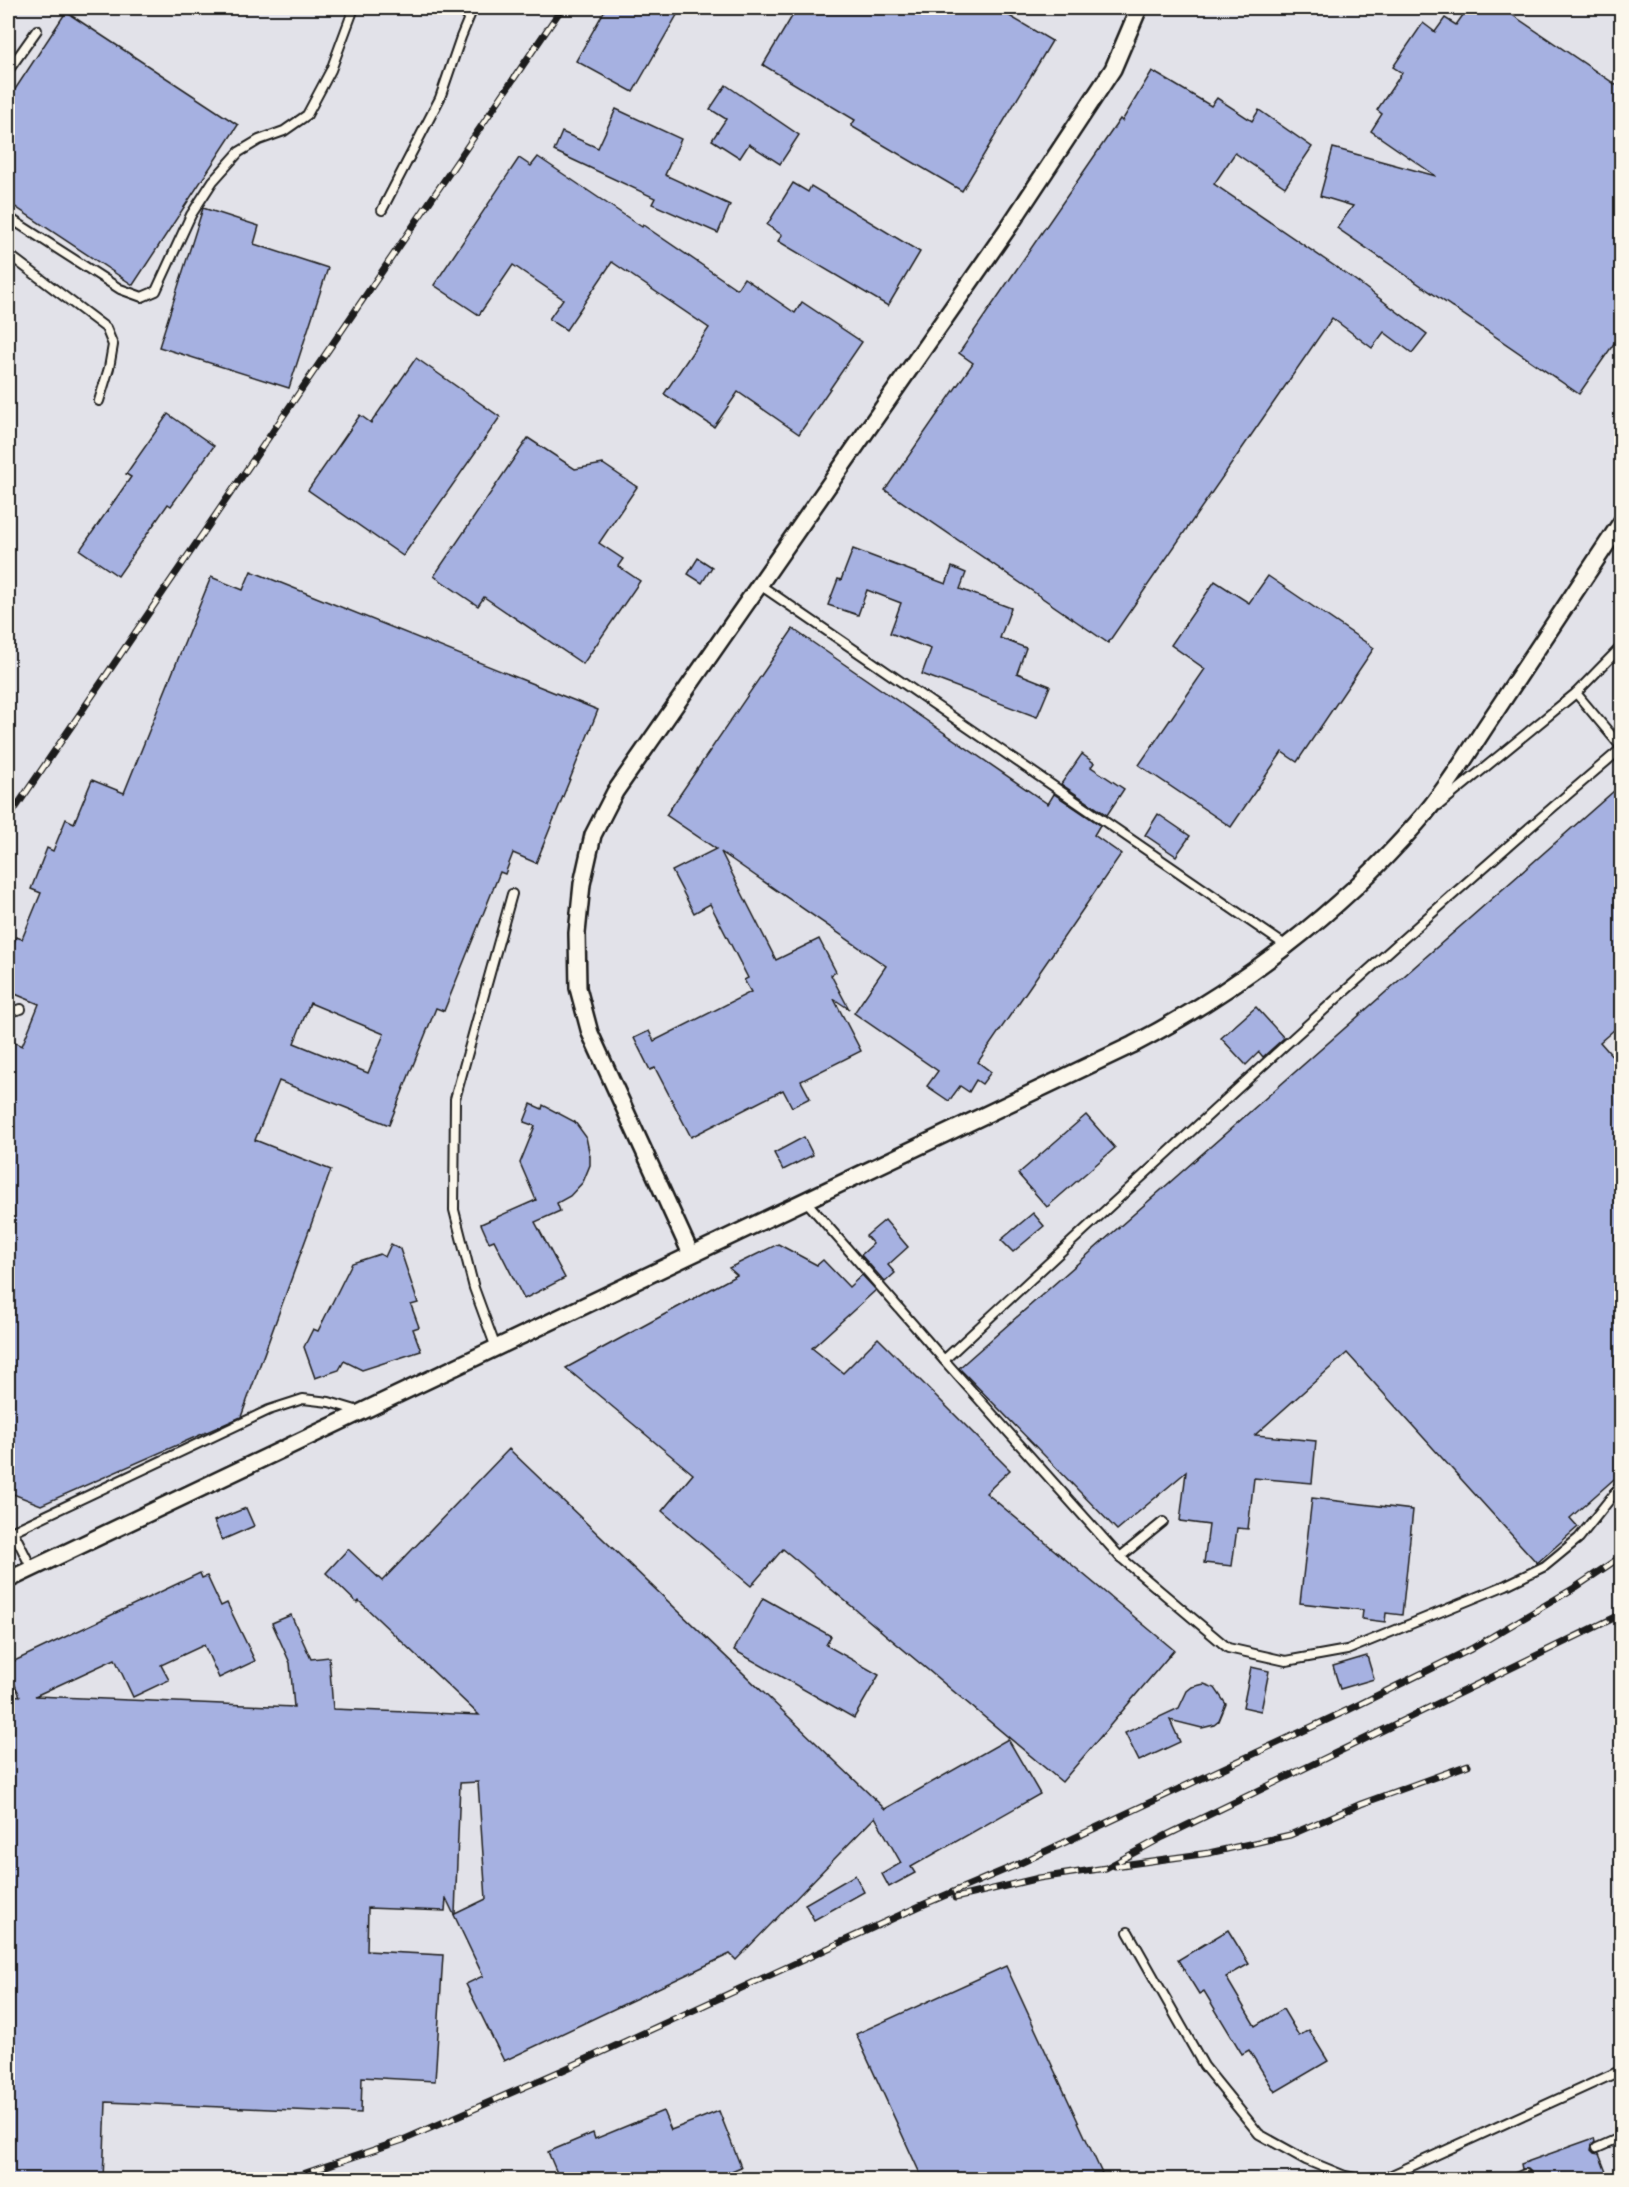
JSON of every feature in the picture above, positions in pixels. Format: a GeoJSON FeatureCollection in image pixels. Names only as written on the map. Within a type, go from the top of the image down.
{"type":"FeatureCollection","features":[{"type":"Feature","properties":{"kind":"street"},"geometry":{"type":"LineString","coordinates":[[691,1254],[590,1034],[578,988],[576,933],[582,884],[593,835],[615,792],[1068,138],[1113,69],[1139,8]]}},
{"type":"Feature","properties":{"kind":"street"},"geometry":{"type":"LineString","coordinates":[[8,1580],[1178,1022],[1226,991],[1324,915],[1375,869],[1419,821],[1622,521]]}},
{"type":"Feature","properties":{"kind":"lane"},"geometry":{"type":"LineString","coordinates":[[8,217],[120,290],[141,297],[156,291],[191,215],[213,181],[239,152],[259,140],[284,132],[307,115],[331,70],[354,8]]}},
{"type":"Feature","properties":{"kind":"lane"},"geometry":{"type":"LineString","coordinates":[[382,210],[440,98],[473,8]]}},
{"type":"Feature","properties":{"kind":"lane"},"geometry":{"type":"LineString","coordinates":[[8,71],[37,30]]}},
{"type":"Feature","properties":{"kind":"lane"},"geometry":{"type":"LineString","coordinates":[[8,254],[106,328],[113,345],[99,401]]}},
{"type":"Feature","properties":{"kind":"lane"},"geometry":{"type":"LineString","coordinates":[[760,585],[1285,945]]}},
{"type":"Feature","properties":{"kind":"lane"},"geometry":{"type":"LineString","coordinates":[[1419,821],[1576,693],[1622,646]]}},
{"type":"Feature","properties":{"kind":"lane"},"geometry":{"type":"LineString","coordinates":[[944,1360],[1175,1146],[1486,864],[1622,748],[1576,693]]}},
{"type":"Feature","properties":{"kind":"lane"},"geometry":{"type":"LineString","coordinates":[[496,1348],[474,1288],[453,1210],[456,1099],[512,894]]}},
{"type":"Feature","properties":{"kind":"lane"},"geometry":{"type":"LineString","coordinates":[[8,1012],[21,1009]]}},
{"type":"Feature","properties":{"kind":"lane"},"geometry":{"type":"LineString","coordinates":[[805,1200],[1120,1557],[1228,1648],[1286,1661],[1347,1650],[1506,1585],[1545,1566],[1579,1538],[1622,1484]]}},
{"type":"Feature","properties":{"kind":"lane"},"geometry":{"type":"LineString","coordinates":[[32,1569],[10,1530],[269,1410],[303,1399],[329,1402],[361,1412]]}},
{"type":"Feature","properties":{"kind":"lane"},"geometry":{"type":"LineString","coordinates":[[1120,1557],[1163,1522]]}},
{"type":"Feature","properties":{"kind":"lane"},"geometry":{"type":"LineString","coordinates":[[1128,1932],[1204,2066],[1259,2134],[1306,2160],[1345,2176],[1365,2180]]}},
{"type":"Feature","properties":{"kind":"lane"},"geometry":{"type":"LineString","coordinates":[[1381,2180],[1622,2070]]}},
{"type":"Feature","properties":{"kind":"lane"},"geometry":{"type":"LineString","coordinates":[[1597,2148],[1622,2137]]}},
{"type":"Feature","properties":{"kind":"lane"},"geometry":{"type":"LineString","coordinates":[[1511,2180],[1524,2174]]}},
{"type":"Feature","properties":{"kind":"shaded area"},"geometry":{"type":"Polygon","coordinates":[[[8,8],[1621,8],[1621,2179],[8,2179],[8,8]]]}},
{"type":"Feature","properties":{"kind":"building"},"geometry":{"type":"Polygon","coordinates":[[[606,8],[681,8],[633,92],[576,61],[606,8]]]}},
{"type":"Feature","properties":{"kind":"building"},"geometry":{"type":"Polygon","coordinates":[[[797,8],[996,8],[1052,41],[962,191],[851,126],[855,120],[763,65],[797,8]]]}},
{"type":"Feature","properties":{"kind":"building"},"geometry":{"type":"Polygon","coordinates":[[[1468,8],[1502,8],[1622,89],[1622,332],[1579,394],[1337,228],[1353,206],[1320,196],[1333,148],[1436,176],[1371,131],[1382,114],[1377,110],[1402,73],[1393,67],[1423,23],[1435,32],[1445,18],[1456,25],[1468,8]]]}},
{"type":"Feature","properties":{"kind":"building"},"geometry":{"type":"Polygon","coordinates":[[[66,12],[238,125],[133,285],[8,202],[8,100],[66,12]]]}},
{"type":"Feature","properties":{"kind":"building"},"geometry":{"type":"Polygon","coordinates":[[[1152,71],[1211,106],[1217,98],[1252,121],[1259,110],[1312,147],[1285,187],[1235,153],[1214,184],[1355,280],[1427,334],[1412,353],[1384,332],[1372,348],[1332,318],[1108,643],[885,490],[973,363],[959,353],[1120,119],[1122,121],[1152,71]]]}},
{"type":"Feature","properties":{"kind":"building"},"geometry":{"type":"Polygon","coordinates":[[[726,85],[799,135],[780,164],[749,144],[740,158],[712,140],[726,119],[710,109],[726,85]]]}},
{"type":"Feature","properties":{"kind":"building"},"geometry":{"type":"Polygon","coordinates":[[[616,109],[681,139],[665,175],[730,205],[718,233],[652,204],[655,198],[554,151],[562,132],[598,148],[616,109]]]}},
{"type":"Feature","properties":{"kind":"building"},"geometry":{"type":"Polygon","coordinates":[[[538,157],[737,289],[744,278],[795,313],[802,302],[862,342],[799,434],[738,392],[714,427],[664,394],[709,328],[612,262],[566,330],[549,319],[563,299],[513,265],[479,315],[434,285],[519,158],[531,166],[538,157]]]}},
{"type":"Feature","properties":{"kind":"building"},"geometry":{"type":"Polygon","coordinates":[[[793,183],[808,192],[811,186],[920,252],[888,306],[778,241],[782,235],[767,225],[793,183]]]}},
{"type":"Feature","properties":{"kind":"building"},"geometry":{"type":"Polygon","coordinates":[[[203,208],[259,226],[254,244],[328,268],[289,388],[159,347],[203,208]]]}},
{"type":"Feature","properties":{"kind":"building"},"geometry":{"type":"Polygon","coordinates":[[[416,358],[500,417],[403,556],[308,490],[360,415],[371,423],[416,358]]]}},
{"type":"Feature","properties":{"kind":"building"},"geometry":{"type":"Polygon","coordinates":[[[168,414],[214,446],[171,506],[168,504],[118,576],[80,550],[131,477],[126,474],[168,414]]]}},
{"type":"Feature","properties":{"kind":"building"},"geometry":{"type":"Polygon","coordinates":[[[528,438],[575,469],[603,464],[637,487],[599,543],[623,559],[618,566],[640,581],[583,664],[484,597],[478,606],[434,576],[528,438]]]}},
{"type":"Feature","properties":{"kind":"building"},"geometry":{"type":"Polygon","coordinates":[[[853,549],[946,584],[952,567],[966,573],[960,589],[1011,608],[1000,638],[1026,648],[1017,673],[1050,686],[1037,717],[922,674],[931,649],[890,633],[901,603],[867,590],[858,615],[828,605],[853,549]]]}},
{"type":"Feature","properties":{"kind":"building"},"geometry":{"type":"Polygon","coordinates":[[[698,558],[712,567],[702,583],[688,574],[698,558]]]}},
{"type":"Feature","properties":{"kind":"building"},"geometry":{"type":"Polygon","coordinates":[[[251,571],[598,710],[536,863],[513,853],[505,874],[500,872],[444,1011],[436,1008],[389,1125],[279,1081],[255,1140],[331,1170],[241,1417],[41,1505],[8,1492],[8,1040],[22,1046],[39,1004],[8,991],[15,973],[8,970],[8,959],[16,937],[22,939],[41,893],[31,889],[47,848],[53,851],[66,819],[74,823],[92,780],[124,793],[211,577],[243,590],[251,571]],[[310,1003],[294,1043],[368,1073],[384,1034],[310,1003]]]}},
{"type":"Feature","properties":{"kind":"building"},"geometry":{"type":"Polygon","coordinates":[[[1268,576],[1374,648],[1297,762],[1282,752],[1231,827],[1139,765],[1205,669],[1171,645],[1215,581],[1249,603],[1268,576]]]}},
{"type":"Feature","properties":{"kind":"building"},"geometry":{"type":"Polygon","coordinates":[[[793,629],[1048,804],[1054,794],[1100,825],[1094,835],[1121,854],[978,1062],[991,1072],[982,1084],[976,1080],[969,1092],[960,1086],[949,1101],[927,1086],[938,1071],[854,1013],[886,966],[721,852],[776,960],[819,939],[836,972],[831,975],[849,1009],[834,999],[861,1051],[801,1081],[810,1098],[792,1107],[783,1090],[691,1137],[655,1068],[650,1070],[634,1038],[649,1031],[654,1041],[751,992],[744,980],[748,978],[710,904],[694,913],[672,871],[716,849],[666,815],[793,629]]]}},
{"type":"Feature","properties":{"kind":"building"},"geometry":{"type":"Polygon","coordinates":[[[1082,754],[1094,763],[1091,767],[1124,789],[1107,815],[1061,784],[1082,754]]]}},
{"type":"Feature","properties":{"kind":"building"},"geometry":{"type":"Polygon","coordinates":[[[1622,784],[1622,1023],[1600,1042],[1622,1067],[1622,1472],[1570,1518],[1578,1527],[1537,1563],[1347,1353],[1255,1435],[1316,1441],[1312,1483],[1254,1478],[1248,1529],[1237,1528],[1232,1566],[1204,1563],[1209,1525],[1180,1521],[1186,1472],[1117,1530],[959,1368],[1622,784]]]}},
{"type":"Feature","properties":{"kind":"building"},"geometry":{"type":"Polygon","coordinates":[[[1158,814],[1190,836],[1176,856],[1145,835],[1158,814]]]}},
{"type":"Feature","properties":{"kind":"building"},"geometry":{"type":"Polygon","coordinates":[[[1256,1007],[1284,1038],[1263,1057],[1259,1052],[1246,1065],[1221,1038],[1256,1007]]]}},
{"type":"Feature","properties":{"kind":"building"},"geometry":{"type":"Polygon","coordinates":[[[531,1104],[542,1109],[543,1105],[575,1122],[586,1137],[590,1165],[583,1182],[570,1196],[557,1203],[560,1211],[535,1222],[565,1278],[524,1299],[494,1240],[489,1242],[481,1224],[536,1200],[520,1163],[535,1126],[524,1122],[531,1104]]]}},
{"type":"Feature","properties":{"kind":"building"},"geometry":{"type":"Polygon","coordinates":[[[1086,1115],[1115,1148],[1047,1207],[1018,1174],[1086,1115]]]}},
{"type":"Feature","properties":{"kind":"building"},"geometry":{"type":"Polygon","coordinates":[[[804,1137],[813,1155],[783,1170],[774,1153],[804,1137]]]}},
{"type":"Feature","properties":{"kind":"building"},"geometry":{"type":"Polygon","coordinates":[[[1033,1213],[1044,1226],[1013,1252],[1001,1240],[1033,1213]]]}},
{"type":"Feature","properties":{"kind":"building"},"geometry":{"type":"Polygon","coordinates":[[[885,1220],[908,1247],[888,1265],[895,1273],[885,1282],[861,1255],[873,1244],[866,1236],[885,1220]]]}},
{"type":"Feature","properties":{"kind":"building"},"geometry":{"type":"Polygon","coordinates":[[[391,1244],[400,1249],[418,1303],[411,1305],[419,1327],[413,1329],[421,1351],[362,1370],[344,1361],[339,1370],[315,1378],[304,1347],[313,1329],[318,1331],[352,1263],[380,1254],[385,1257],[391,1244]]]}},
{"type":"Feature","properties":{"kind":"building"},"geometry":{"type":"Polygon","coordinates":[[[778,1244],[817,1265],[823,1260],[849,1287],[862,1275],[876,1290],[812,1348],[843,1373],[878,1338],[1010,1470],[986,1493],[1174,1650],[1062,1782],[783,1549],[751,1586],[662,1511],[693,1474],[566,1368],[737,1275],[729,1268],[778,1244]]]}},
{"type":"Feature","properties":{"kind":"building"},"geometry":{"type":"Polygon","coordinates":[[[509,1449],[885,1809],[1008,1739],[1040,1794],[911,1867],[915,1873],[889,1887],[882,1874],[901,1863],[875,1817],[736,1960],[730,1954],[504,2061],[466,1984],[483,1976],[446,1898],[445,1911],[368,1908],[367,1951],[443,1955],[435,2081],[362,2077],[361,2113],[106,2102],[103,2180],[8,2180],[8,1695],[20,1696],[8,1670],[8,1664],[200,1573],[202,1578],[207,1576],[221,1606],[227,1603],[255,1661],[219,1678],[204,1645],[161,1665],[169,1680],[133,1697],[115,1659],[35,1696],[294,1707],[290,1663],[272,1623],[291,1615],[311,1659],[329,1657],[333,1709],[479,1715],[359,1601],[357,1603],[326,1573],[348,1549],[382,1581],[509,1449]],[[478,1782],[460,1783],[455,1914],[486,1899],[478,1782]]]}},
{"type":"Feature","properties":{"kind":"building"},"geometry":{"type":"Polygon","coordinates":[[[1312,1498],[1413,1510],[1402,1615],[1386,1613],[1385,1622],[1362,1619],[1363,1610],[1300,1603],[1312,1498]]]}},
{"type":"Feature","properties":{"kind":"building"},"geometry":{"type":"Polygon","coordinates":[[[246,1508],[254,1526],[222,1540],[214,1521],[246,1508]]]}},
{"type":"Feature","properties":{"kind":"building"},"geometry":{"type":"Polygon","coordinates":[[[763,1598],[831,1636],[826,1645],[879,1675],[854,1718],[734,1650],[763,1598]]]}},
{"type":"Feature","properties":{"kind":"building"},"geometry":{"type":"Polygon","coordinates":[[[1367,1656],[1374,1679],[1340,1689],[1333,1666],[1367,1656]]]}},
{"type":"Feature","properties":{"kind":"building"},"geometry":{"type":"Polygon","coordinates":[[[1251,1667],[1269,1671],[1261,1711],[1243,1707],[1251,1667]]]}},
{"type":"Feature","properties":{"kind":"building"},"geometry":{"type":"Polygon","coordinates":[[[1204,1684],[1215,1688],[1226,1704],[1219,1721],[1202,1728],[1170,1720],[1180,1742],[1139,1761],[1125,1733],[1179,1708],[1187,1691],[1204,1684]]]}},
{"type":"Feature","properties":{"kind":"building"},"geometry":{"type":"Polygon","coordinates":[[[855,1875],[864,1892],[814,1920],[805,1904],[855,1875]]]}},
{"type":"Feature","properties":{"kind":"building"},"geometry":{"type":"Polygon","coordinates":[[[1228,1930],[1249,1964],[1226,1977],[1255,2026],[1283,2009],[1299,2036],[1309,2030],[1328,2061],[1275,2092],[1249,2050],[1242,2054],[1204,1991],[1199,1994],[1178,1960],[1228,1930]]]}},
{"type":"Feature","properties":{"kind":"building"},"geometry":{"type":"Polygon","coordinates":[[[1006,1966],[1105,2180],[923,2180],[856,2034],[1006,1966]]]}},
{"type":"Feature","properties":{"kind":"building"},"geometry":{"type":"Polygon","coordinates":[[[663,2111],[671,2130],[719,2111],[741,2167],[710,2180],[560,2180],[548,2152],[593,2133],[595,2139],[663,2111]]]}},
{"type":"Feature","properties":{"kind":"building"},"geometry":{"type":"Polygon","coordinates":[[[1594,2138],[1595,2142],[1591,2150],[1599,2154],[1609,2180],[1527,2180],[1531,2172],[1528,2169],[1522,2169],[1521,2164],[1594,2138]]]}},
{"type":"Feature","properties":{"kind":"railway"},"geometry":{"type":"LineString","coordinates":[[8,819],[562,8]]}},
{"type":"Feature","properties":{"kind":"railway"},"geometry":{"type":"LineString","coordinates":[[285,2180],[403,2140],[563,2070],[920,1906],[1014,1866],[1348,1710],[1471,1649],[1576,1587],[1622,1556]]}},
{"type":"Feature","properties":{"kind":"railway"},"geometry":{"type":"LineString","coordinates":[[955,1898],[1039,1878],[1106,1868],[1163,1837],[1622,1614]]}},
{"type":"Feature","properties":{"kind":"railway"},"geometry":{"type":"LineString","coordinates":[[1115,1866],[1209,1853],[1290,1835],[1361,1804],[1468,1765]]}}]}
